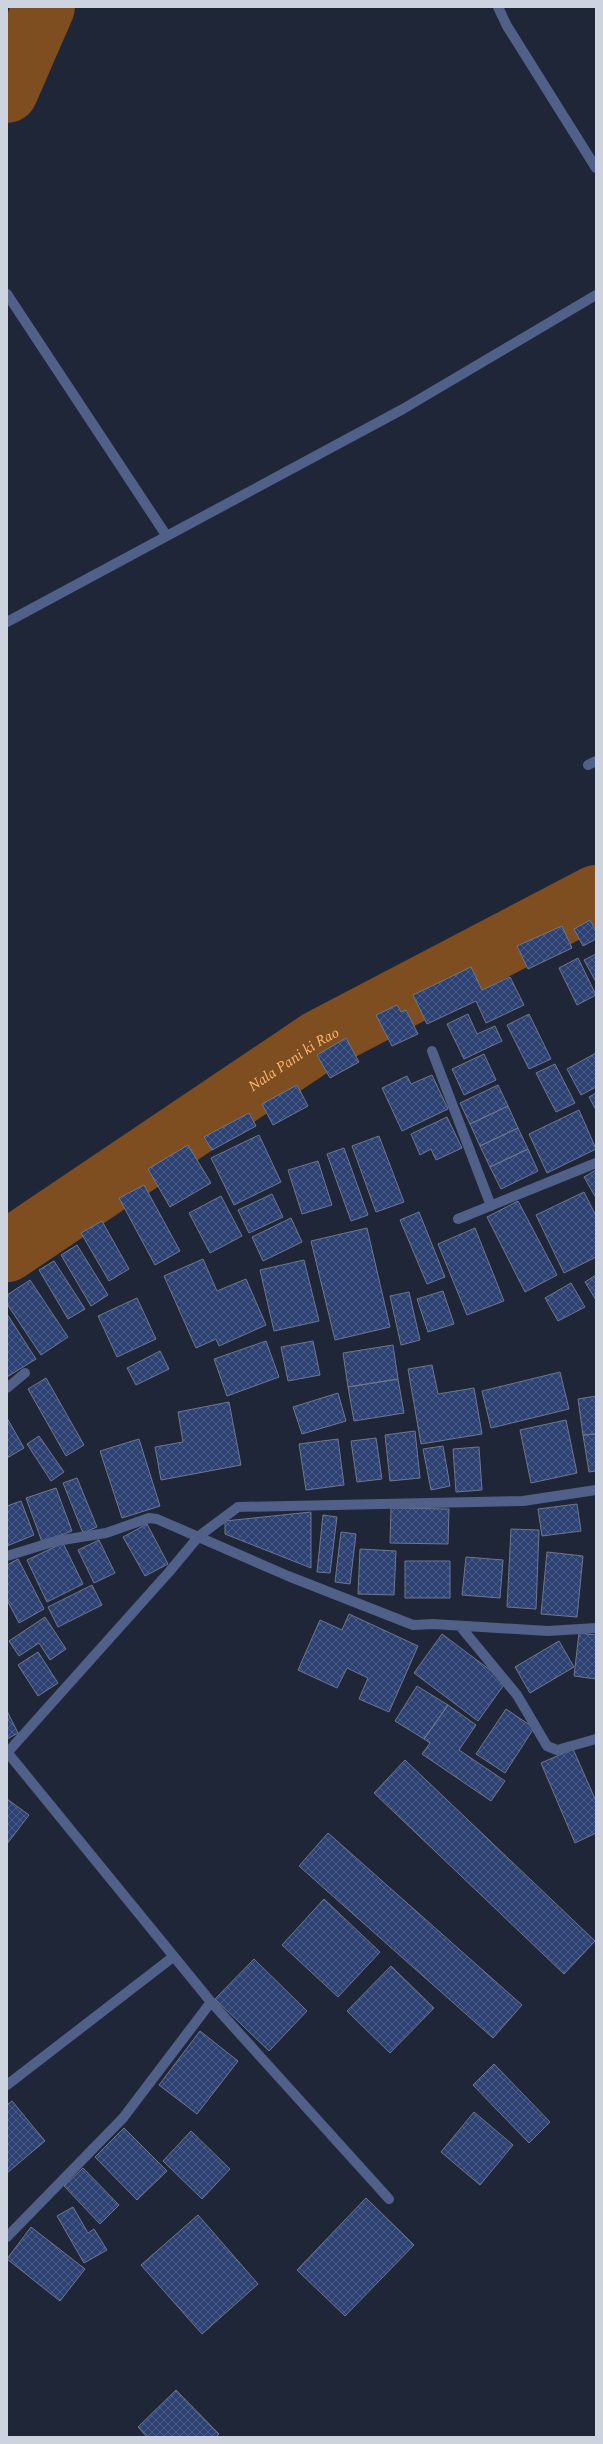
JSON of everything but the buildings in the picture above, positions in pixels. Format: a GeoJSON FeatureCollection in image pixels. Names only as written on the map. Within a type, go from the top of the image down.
{"type":"FeatureCollection","features":[{"type":"Feature","properties":{"kind":"street"},"geometry":{"type":"LineString","coordinates":[[498,7],[507,26],[596,168]]}},
{"type":"Feature","properties":{"kind":"street"},"geometry":{"type":"LineString","coordinates":[[7,294],[166,535]]}},
{"type":"Feature","properties":{"kind":"street"},"geometry":{"type":"LineString","coordinates":[[7,622],[403,408],[596,295]]}},
{"type":"Feature","properties":{"kind":"street"},"geometry":{"type":"LineString","coordinates":[[432,1051],[491,1206]]}},
{"type":"Feature","properties":{"kind":"street"},"geometry":{"type":"LineString","coordinates":[[458,1219],[596,1163]]}},
{"type":"Feature","properties":{"kind":"street"},"geometry":{"type":"LineString","coordinates":[[7,1388],[25,1373]]}},
{"type":"Feature","properties":{"kind":"street"},"geometry":{"type":"LineString","coordinates":[[390,2199],[211,2002],[7,1752],[169,1572],[199,1536],[238,1507],[523,1500],[596,1490]]}},
{"type":"Feature","properties":{"kind":"street"},"geometry":{"type":"LineString","coordinates":[[7,1556],[56,1541],[106,1533],[149,1518],[166,1521],[295,1579],[413,1625],[548,1631],[596,1628]]}},
{"type":"Feature","properties":{"kind":"street"},"geometry":{"type":"LineString","coordinates":[[460,1626],[517,1695],[547,1746],[557,1750],[596,1739]]}},
{"type":"Feature","properties":{"kind":"street"},"geometry":{"type":"LineString","coordinates":[[7,2084],[173,1957]]}},
{"type":"Feature","properties":{"kind":"street"},"geometry":{"type":"LineString","coordinates":[[7,2237],[123,2118],[211,2002]]}},
{"type":"Feature","properties":{"kind":"waterway"},"geometry":{"type":"LineString","coordinates":[[7,92],[44,7]]}},
{"type":"Feature","properties":{"kind":"waterway","name":"Nala Pani ki Rao"},"geometry":{"type":"LineString","coordinates":[[7,1251],[319,1041],[596,896]]}}]}
